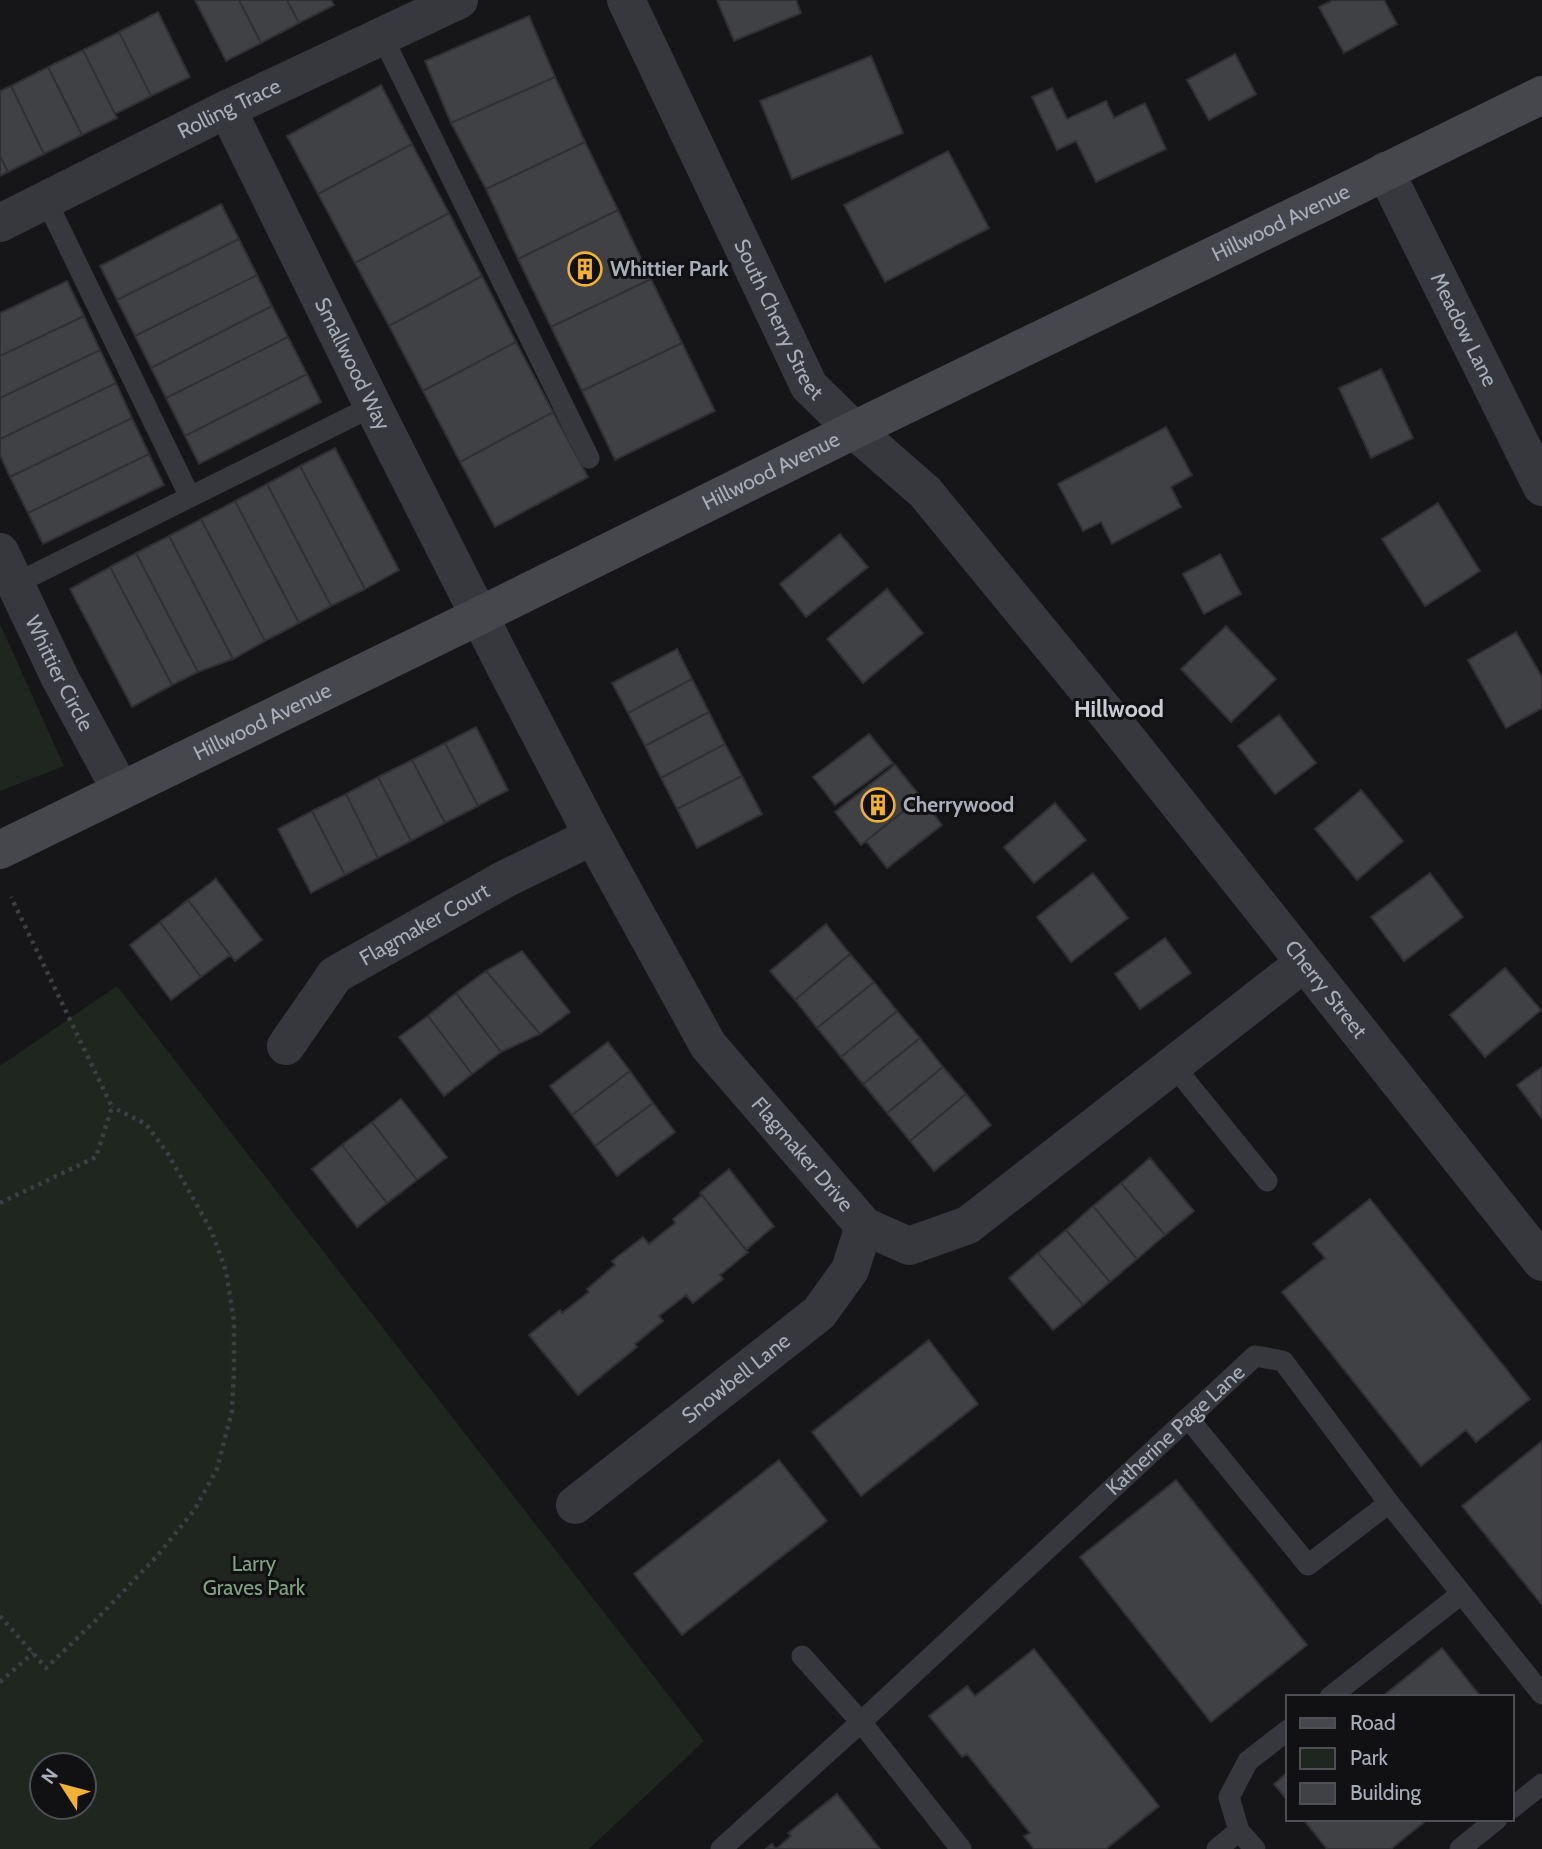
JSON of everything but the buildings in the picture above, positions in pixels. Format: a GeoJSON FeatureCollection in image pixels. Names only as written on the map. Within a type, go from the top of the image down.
{"type":"FeatureCollection","features":[{"type":"Feature","properties":{"kind":"main road","name":"Hillwood Avenue"},"geometry":{"type":"LineString","coordinates":[[0,850],[1542,94]]}},
{"type":"Feature","properties":{"kind":"street","name":"Rolling Trace"},"geometry":{"type":"LineString","coordinates":[[0,223],[227,109],[459,0]]}},
{"type":"Feature","properties":{"kind":"street","name":"South Cherry Street"},"geometry":{"type":"LineString","coordinates":[[626,0],[809,386],[854,430],[925,492],[1109,716]]}},
{"type":"Feature","properties":{"kind":"street","name":"Smallwood Way"},"geometry":{"type":"LineString","coordinates":[[227,109],[479,616]]}},
{"type":"Feature","properties":{"kind":"street","name":"Meadow Lane"},"geometry":{"type":"LineString","coordinates":[[1385,171],[1542,487]]}},
{"type":"Feature","properties":{"kind":"street","name":"Whittier Circle"},"geometry":{"type":"LineString","coordinates":[[8,568],[60,678],[121,791]]}},
{"type":"Feature","properties":{"kind":"street","name":"Flagmaker Drive"},"geometry":{"type":"LineString","coordinates":[[479,616],[593,836],[708,1045],[863,1226],[909,1246],[968,1225],[1304,963]]}},
{"type":"Feature","properties":{"kind":"street","name":"Cherry Street"},"geometry":{"type":"LineString","coordinates":[[1109,716],[1542,1262]]}},
{"type":"Feature","properties":{"kind":"street","name":"Flagmaker Court"},"geometry":{"type":"LineString","coordinates":[[286,1046],[335,975],[505,879],[593,836]]}},
{"type":"Feature","properties":{"kind":"street","name":"Snowbell Lane"},"geometry":{"type":"LineString","coordinates":[[575,1505],[819,1313],[850,1270],[863,1226]]}},
{"type":"Feature","properties":{"kind":"lane"},"geometry":{"type":"LineString","coordinates":[[382,36],[589,458]]}},
{"type":"Feature","properties":{"kind":"lane"},"geometry":{"type":"LineString","coordinates":[[46,200],[190,497]]}},
{"type":"Feature","properties":{"kind":"lane"},"geometry":{"type":"LineString","coordinates":[[8,568],[190,497],[373,406]]}},
{"type":"Feature","properties":{"kind":"lane"},"geometry":{"type":"LineString","coordinates":[[1173,1065],[1266,1181]]}},
{"type":"Feature","properties":{"kind":"lane","name":"Katherine Page Lane"},"geometry":{"type":"LineString","coordinates":[[721,1849],[1255,1356],[1283,1361],[1389,1503],[1542,1695]]}},
{"type":"Feature","properties":{"kind":"lane"},"geometry":{"type":"LineString","coordinates":[[1188,1418],[1308,1565],[1389,1503]]}},
{"type":"Feature","properties":{"kind":"lane"},"geometry":{"type":"LineString","coordinates":[[1333,1695],[1461,1594]]}},
{"type":"Feature","properties":{"kind":"lane"},"geometry":{"type":"LineString","coordinates":[[802,1656],[861,1722],[961,1849]]}},
{"type":"Feature","properties":{"kind":"lane"},"geometry":{"type":"LineString","coordinates":[[1255,1849],[1239,1831],[1229,1797],[1248,1761],[1286,1732]]}},
{"type":"Feature","properties":{"kind":"lane"},"geometry":{"type":"LineString","coordinates":[[1514,1806],[1542,1784]]}},
{"type":"Feature","properties":{"kind":"lane"},"geometry":{"type":"LineString","coordinates":[[1460,1849],[1495,1821]]}},
{"type":"Feature","properties":{"kind":"lane"},"geometry":{"type":"LineString","coordinates":[[1217,1849],[1239,1831]]}},
{"type":"Feature","properties":{"kind":"path"},"geometry":{"type":"LineString","coordinates":[[0,1616],[46,1668],[95,1621],[158,1555],[195,1509],[217,1469],[232,1411],[234,1371],[234,1321],[226,1271],[211,1230],[168,1154],[146,1124],[112,1107],[11,897]]}},
{"type":"Feature","properties":{"kind":"path"},"geometry":{"type":"LineString","coordinates":[[0,1203],[96,1157],[112,1107]]}},
{"type":"Feature","properties":{"kind":"path"},"geometry":{"type":"LineString","coordinates":[[0,1682],[33,1653]]}},
{"type":"Feature","properties":{"kind":"green space"},"geometry":{"type":"Polygon","coordinates":[[[0,624],[64,766],[0,791],[0,624]]]}},
{"type":"Feature","properties":{"kind":"green space","name":"Larry Graves Park"},"geometry":{"type":"Polygon","coordinates":[[[117,986],[704,1741],[589,1849],[0,1849],[0,1066],[117,986]]]}},
{"type":"Feature","properties":{"kind":"place","name":"Whittier Park"},"geometry":{"type":"Point","coordinates":[585,269]}},
{"type":"Feature","properties":{"kind":"place","name":"Cherrywood"},"geometry":{"type":"Point","coordinates":[878,805]}},
{"type":"Feature","properties":{"kind":"district","name":"Hillwood"},"geometry":{"type":"Point","coordinates":[1119,709]}}]}
